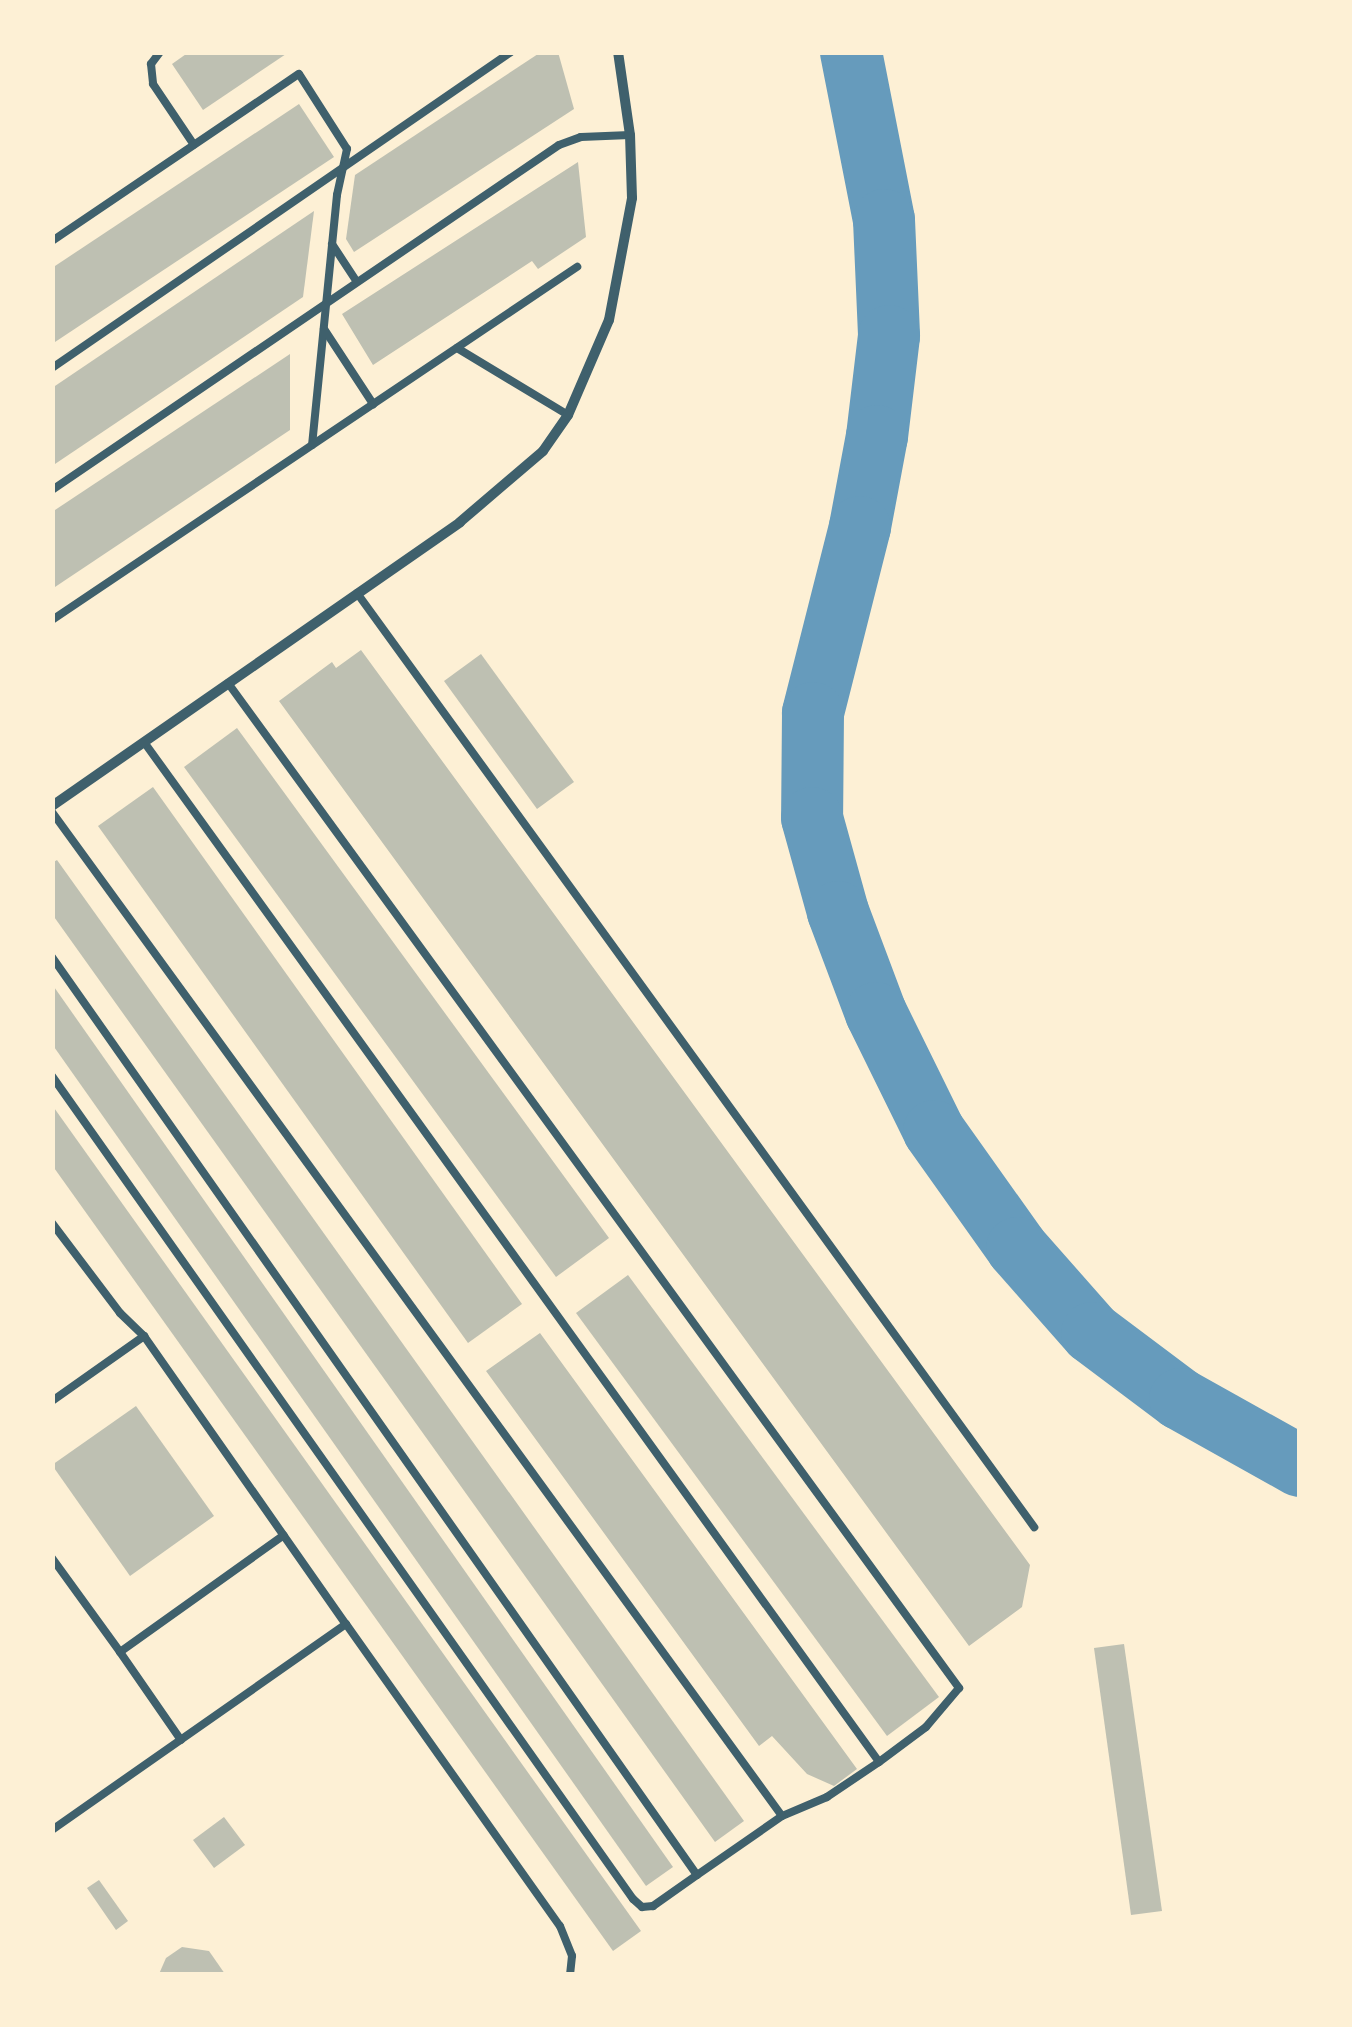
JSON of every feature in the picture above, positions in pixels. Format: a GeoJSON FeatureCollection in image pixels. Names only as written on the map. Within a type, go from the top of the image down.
{"type":"FeatureCollection","features":[{"type":"Feature","properties":{"kind":"street"},"geometry":{"type":"LineString","coordinates":[[52,809],[505,486],[544,451],[568,414],[609,320],[632,198],[630,135],[618,52]]}},
{"type":"Feature","properties":{"kind":"lane"},"geometry":{"type":"LineString","coordinates":[[160,52],[150,64],[154,84],[194,145]]}},
{"type":"Feature","properties":{"kind":"lane"},"geometry":{"type":"LineString","coordinates":[[52,368],[511,52]]}},
{"type":"Feature","properties":{"kind":"lane"},"geometry":{"type":"LineString","coordinates":[[52,241],[299,74],[344,142],[312,446]]}},
{"type":"Feature","properties":{"kind":"lane"},"geometry":{"type":"LineString","coordinates":[[52,490],[558,145],[582,137],[630,135]]}},
{"type":"Feature","properties":{"kind":"lane"},"geometry":{"type":"LineString","coordinates":[[332,244],[357,282]]}},
{"type":"Feature","properties":{"kind":"lane"},"geometry":{"type":"LineString","coordinates":[[52,620],[577,267]]}},
{"type":"Feature","properties":{"kind":"lane"},"geometry":{"type":"LineString","coordinates":[[324,328],[373,404]]}},
{"type":"Feature","properties":{"kind":"lane"},"geometry":{"type":"LineString","coordinates":[[457,348],[568,414]]}},
{"type":"Feature","properties":{"kind":"lane"},"geometry":{"type":"LineString","coordinates":[[357,593],[1034,1527]]}},
{"type":"Feature","properties":{"kind":"lane"},"geometry":{"type":"LineString","coordinates":[[52,1076],[642,1907],[653,1906],[782,1816],[827,1797],[879,1762],[926,1728],[959,1688],[228,683]]}},
{"type":"Feature","properties":{"kind":"lane"},"geometry":{"type":"LineString","coordinates":[[144,742],[879,1762]]}},
{"type":"Feature","properties":{"kind":"lane"},"geometry":{"type":"LineString","coordinates":[[52,809],[782,1816]]}},
{"type":"Feature","properties":{"kind":"lane"},"geometry":{"type":"LineString","coordinates":[[52,956],[697,1875]]}},
{"type":"Feature","properties":{"kind":"lane"},"geometry":{"type":"LineString","coordinates":[[54,1227],[120,1313],[144,1336],[560,1926],[572,1956],[570,1974]]}},
{"type":"Feature","properties":{"kind":"lane"},"geometry":{"type":"LineString","coordinates":[[52,1401],[144,1336]]}},
{"type":"Feature","properties":{"kind":"lane"},"geometry":{"type":"LineString","coordinates":[[120,1652],[284,1535]]}},
{"type":"Feature","properties":{"kind":"lane"},"geometry":{"type":"LineString","coordinates":[[52,1558],[181,1740]]}},
{"type":"Feature","properties":{"kind":"lane"},"geometry":{"type":"LineString","coordinates":[[52,1830],[346,1624]]}},
{"type":"Feature","properties":{"kind":"building"},"geometry":{"type":"Polygon","coordinates":[[[189,52],[289,52],[203,110],[172,64],[189,52]]]}},
{"type":"Feature","properties":{"kind":"building"},"geometry":{"type":"Polygon","coordinates":[[[541,52],[558,52],[574,109],[354,252],[346,239],[355,175],[541,52]]]}},
{"type":"Feature","properties":{"kind":"building"},"geometry":{"type":"Polygon","coordinates":[[[299,104],[334,157],[52,344],[52,268],[299,104]]]}},
{"type":"Feature","properties":{"kind":"building"},"geometry":{"type":"Polygon","coordinates":[[[578,162],[586,237],[538,269],[532,261],[373,365],[342,314],[578,162]]]}},
{"type":"Feature","properties":{"kind":"building"},"geometry":{"type":"Polygon","coordinates":[[[314,211],[303,297],[52,466],[52,388],[314,211]]]}},
{"type":"Feature","properties":{"kind":"building"},"geometry":{"type":"Polygon","coordinates":[[[290,354],[290,430],[52,589],[52,512],[290,354]]]}},
{"type":"Feature","properties":{"kind":"building"},"geometry":{"type":"Polygon","coordinates":[[[361,650],[1030,1565],[1022,1607],[969,1646],[279,701],[332,662],[336,668],[361,650]]]}},
{"type":"Feature","properties":{"kind":"building"},"geometry":{"type":"Polygon","coordinates":[[[481,654],[574,782],[537,809],[444,681],[481,654]]]}},
{"type":"Feature","properties":{"kind":"building"},"geometry":{"type":"Polygon","coordinates":[[[237,728],[609,1238],[556,1277],[184,767],[237,728]]]}},
{"type":"Feature","properties":{"kind":"building"},"geometry":{"type":"Polygon","coordinates":[[[153,787],[522,1304],[468,1343],[98,826],[153,787]]]}},
{"type":"Feature","properties":{"kind":"building"},"geometry":{"type":"Polygon","coordinates":[[[57,860],[744,1821],[715,1842],[52,914],[52,863],[57,860]]]}},
{"type":"Feature","properties":{"kind":"building"},"geometry":{"type":"Polygon","coordinates":[[[52,984],[673,1867],[646,1886],[52,1044],[52,984]]]}},
{"type":"Feature","properties":{"kind":"building"},"geometry":{"type":"Polygon","coordinates":[[[52,1105],[641,1931],[613,1951],[52,1165],[52,1105]]]}},
{"type":"Feature","properties":{"kind":"building"},"geometry":{"type":"Polygon","coordinates":[[[628,1275],[939,1697],[887,1736],[576,1313],[628,1275]]]}},
{"type":"Feature","properties":{"kind":"building"},"geometry":{"type":"Polygon","coordinates":[[[540,1333],[857,1769],[834,1786],[807,1774],[772,1736],[759,1746],[486,1371],[540,1333]]]}},
{"type":"Feature","properties":{"kind":"building"},"geometry":{"type":"Polygon","coordinates":[[[136,1406],[214,1516],[130,1576],[52,1465],[136,1406]]]}},
{"type":"Feature","properties":{"kind":"building"},"geometry":{"type":"Polygon","coordinates":[[[1124,1644],[1162,1911],[1131,1915],[1094,1648],[1124,1644]]]}},
{"type":"Feature","properties":{"kind":"building"},"geometry":{"type":"Polygon","coordinates":[[[224,1817],[245,1845],[214,1868],[193,1840],[224,1817]]]}},
{"type":"Feature","properties":{"kind":"building"},"geometry":{"type":"Polygon","coordinates":[[[99,1880],[128,1921],[116,1930],[87,1888],[99,1880]]]}},
{"type":"Feature","properties":{"kind":"building"},"geometry":{"type":"Polygon","coordinates":[[[182,1947],[209,1951],[225,1974],[159,1974],[166,1958],[182,1947]]]}},
{"type":"Feature","properties":{"kind":"waterway"},"geometry":{"type":"LineString","coordinates":[[851,52],[884,220],[889,336],[877,436],[860,527],[813,713],[812,818],[838,912],[876,1013],[934,1131],[1017,1248],[1092,1333],[1180,1399],[1300,1466]]}}]}
